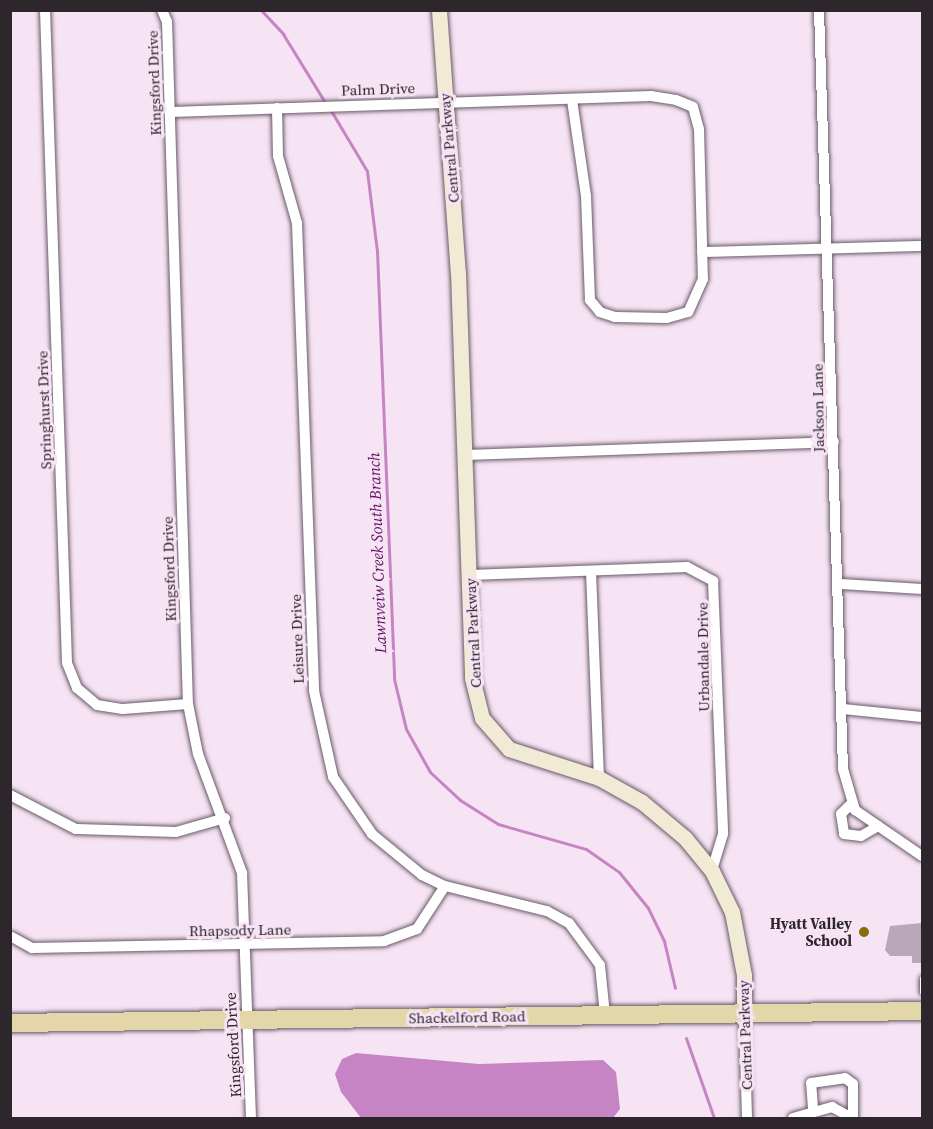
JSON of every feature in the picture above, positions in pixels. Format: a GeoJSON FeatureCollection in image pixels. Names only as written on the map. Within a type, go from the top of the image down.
{"type":"FeatureCollection","features":[{"type":"Feature","properties":{"kind":"main road","name":"Shackelford Road"},"geometry":{"type":"LineString","coordinates":[[10,1023],[606,1015],[744,1016],[922,1011]]}},
{"type":"Feature","properties":{"kind":"street","name":"Springhurst Drive"},"geometry":{"type":"LineString","coordinates":[[45,10],[67,663],[77,688],[97,705],[123,709],[188,704]]}},
{"type":"Feature","properties":{"kind":"street","name":"Kingsford Drive"},"geometry":{"type":"LineString","coordinates":[[162,10],[167,22],[171,112],[188,704],[204,773],[225,818],[242,873],[242,944],[251,1119]]}},
{"type":"Feature","properties":{"kind":"street","name":"Central Parkway"},"geometry":{"type":"LineString","coordinates":[[439,10],[457,248],[472,678],[482,718],[495,736],[525,758],[599,778],[667,822],[712,871],[737,933],[744,1016],[747,1119]]}},
{"type":"Feature","properties":{"kind":"street","name":"Jackson Lane"},"geometry":{"type":"LineString","coordinates":[[819,10],[821,142],[830,251],[834,442],[841,584],[843,769],[851,804],[841,814],[844,834],[861,836],[878,826]]}},
{"type":"Feature","properties":{"kind":"street","name":"Palm Drive"},"geometry":{"type":"LineString","coordinates":[[171,112],[651,96],[693,107],[699,129],[702,252]]}},
{"type":"Feature","properties":{"kind":"street"},"geometry":{"type":"LineString","coordinates":[[572,100],[586,195],[589,290],[600,312],[642,318],[688,312],[703,279],[702,252],[830,251],[922,246]]}},
{"type":"Feature","properties":{"kind":"street","name":"Leisure Drive"},"geometry":{"type":"LineString","coordinates":[[277,108],[278,156],[297,223],[314,691],[320,735],[333,777],[357,816],[389,851],[445,886],[519,903],[569,923],[600,965],[606,1015]]}},
{"type":"Feature","properties":{"kind":"street"},"geometry":{"type":"LineString","coordinates":[[464,455],[834,442]]}},
{"type":"Feature","properties":{"kind":"street","name":"Urbandale Drive"},"geometry":{"type":"LineString","coordinates":[[470,575],[687,567],[713,582],[723,834],[712,871]]}},
{"type":"Feature","properties":{"kind":"street"},"geometry":{"type":"LineString","coordinates":[[591,571],[599,778]]}},
{"type":"Feature","properties":{"kind":"street"},"geometry":{"type":"LineString","coordinates":[[841,584],[922,589]]}},
{"type":"Feature","properties":{"kind":"street"},"geometry":{"type":"LineString","coordinates":[[843,709],[922,717]]}},
{"type":"Feature","properties":{"kind":"street"},"geometry":{"type":"LineString","coordinates":[[10,795],[53,822],[76,829],[177,832],[225,818]]}},
{"type":"Feature","properties":{"kind":"street"},"geometry":{"type":"LineString","coordinates":[[851,804],[922,856]]}},
{"type":"Feature","properties":{"kind":"street","name":"Rhapsody Lane"},"geometry":{"type":"LineString","coordinates":[[12,937],[32,948],[242,944],[341,945],[403,937],[428,916],[445,886]]}},
{"type":"Feature","properties":{"kind":"street"},"geometry":{"type":"LineString","coordinates":[[813,1109],[811,1083],[845,1078],[853,1084],[853,1119]]}},
{"type":"Feature","properties":{"kind":"street"},"geometry":{"type":"LineString","coordinates":[[793,1119],[813,1109],[843,1110],[853,1119]]}},
{"type":"Feature","properties":{"kind":"lane"},"geometry":{"type":"LineString","coordinates":[[922,978],[922,992]]}},
{"type":"Feature","properties":{"kind":"shaded area"},"geometry":{"type":"Polygon","coordinates":[[[356,1053],[479,1064],[603,1060],[616,1072],[620,1109],[613,1118],[361,1118],[341,1092],[335,1074],[342,1059],[356,1053]]]}},
{"type":"Feature","properties":{"kind":"building"},"geometry":{"type":"Polygon","coordinates":[[[922,923],[922,963],[912,963],[912,956],[890,956],[885,950],[890,926],[922,923]]]}},
{"type":"Feature","properties":{"kind":"waterway","name":"Lawnveiw Creek South Branch"},"geometry":{"type":"LineString","coordinates":[[261,10],[283,34],[326,104]]}},
{"type":"Feature","properties":{"kind":"waterway","name":"Lawnveiw Creek South Branch"},"geometry":{"type":"LineString","coordinates":[[330,109],[367,171],[377,251],[394,679],[406,729],[430,772],[460,800],[498,824],[586,849],[619,872],[648,908],[664,941],[675,988]]}},
{"type":"Feature","properties":{"kind":"waterway","name":"Lawnveiw Creek South Branch"},"geometry":{"type":"LineString","coordinates":[[686,1038],[714,1118]]}},
{"type":"Feature","properties":{"kind":"place","name":"Hyatt Valley School"},"geometry":{"type":"Point","coordinates":[864,932]}}]}
